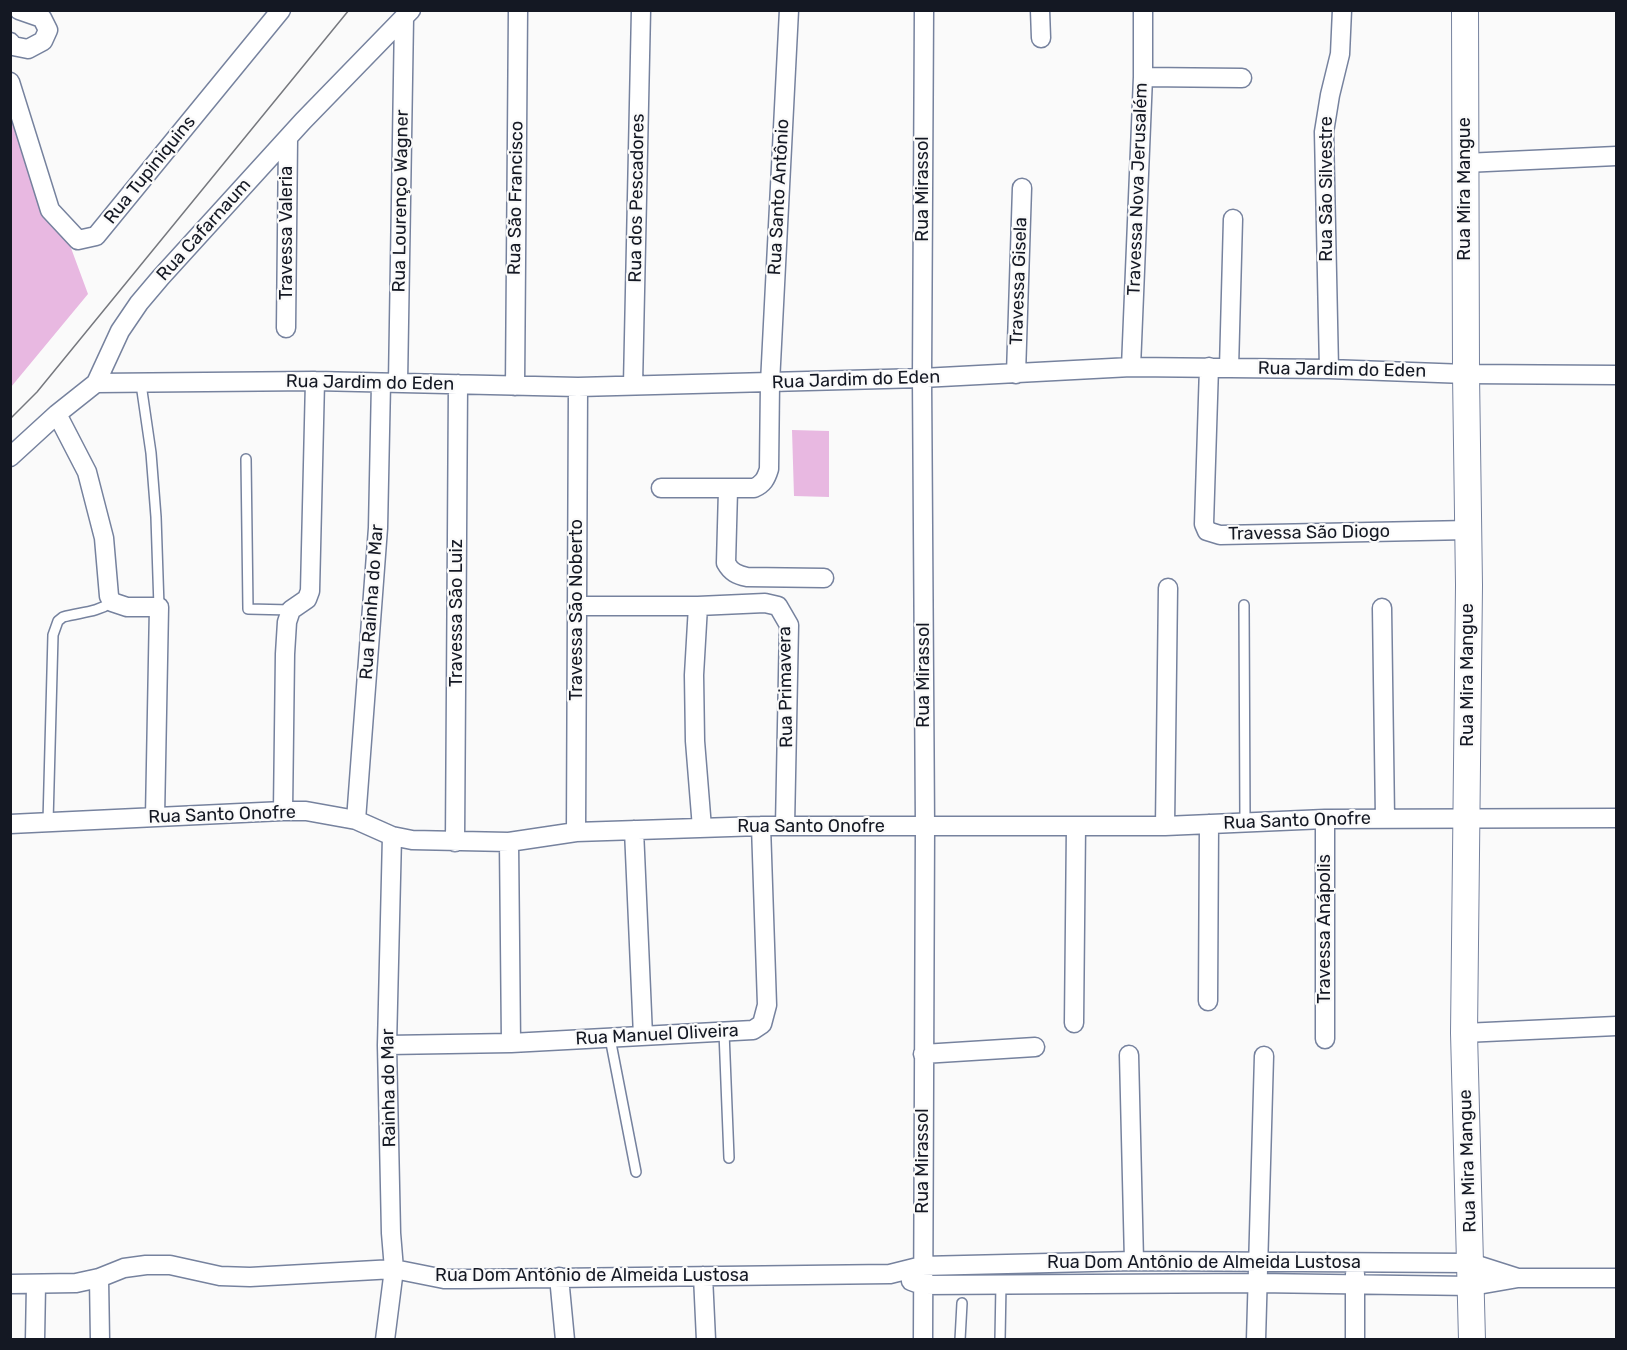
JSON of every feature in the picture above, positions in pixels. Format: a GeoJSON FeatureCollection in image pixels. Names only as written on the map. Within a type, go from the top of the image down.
{"type":"FeatureCollection","features":[{"type":"Feature","properties":{"kind":"main road","name":"Rua Mira Mangue"},"geometry":{"type":"LineString","coordinates":[[1465,10],[1469,530],[1468,819],[1464,1033],[1472,1340]]}},
{"type":"Feature","properties":{"kind":"street"},"geometry":{"type":"LineString","coordinates":[[11,46],[28,50],[43,41],[48,30],[42,18],[19,10]]}},
{"type":"Feature","properties":{"kind":"street","name":"Rua Tupiniquins"},"geometry":{"type":"LineString","coordinates":[[10,82],[50,210],[78,240],[96,236],[281,10]]}},
{"type":"Feature","properties":{"kind":"street","name":"Rua São Francisco"},"geometry":{"type":"LineString","coordinates":[[514,386],[518,10]]}},
{"type":"Feature","properties":{"kind":"street","name":"Rua dos Pescadores"},"geometry":{"type":"LineString","coordinates":[[633,385],[641,10]]}},
{"type":"Feature","properties":{"kind":"street","name":"Rua Santo Antônio"},"geometry":{"type":"LineString","coordinates":[[661,488],[754,489],[761,485],[769,469],[770,383],[789,10]]}},
{"type":"Feature","properties":{"kind":"street","name":"Rua Mirassol"},"geometry":{"type":"LineString","coordinates":[[923,1340],[924,10]]}},
{"type":"Feature","properties":{"kind":"street"},"geometry":{"type":"LineString","coordinates":[[1040,10],[1041,38]]}},
{"type":"Feature","properties":{"kind":"street","name":"Travessa Nova Jerusalém"},"geometry":{"type":"LineString","coordinates":[[1131,367],[1143,77],[1143,10]]}},
{"type":"Feature","properties":{"kind":"street","name":"Rua São Silvestre"},"geometry":{"type":"LineString","coordinates":[[1329,369],[1324,132],[1340,54],[1342,10]]}},
{"type":"Feature","properties":{"kind":"street","name":"Rua Cafarnaum"},"geometry":{"type":"LineString","coordinates":[[10,457],[96,382],[120,331],[139,303],[288,139],[407,14]]}},
{"type":"Feature","properties":{"kind":"street","name":"Rua Lourenço Wagner"},"geometry":{"type":"LineString","coordinates":[[389,383],[407,14]]}},
{"type":"Feature","properties":{"kind":"street"},"geometry":{"type":"LineString","coordinates":[[1143,77],[1242,78]]}},
{"type":"Feature","properties":{"kind":"street","name":"Travessa Valeria"},"geometry":{"type":"LineString","coordinates":[[286,328],[288,139]]}},
{"type":"Feature","properties":{"kind":"street"},"geometry":{"type":"LineString","coordinates":[[1465,163],[1617,156]]}},
{"type":"Feature","properties":{"kind":"street","name":"Travessa Gisela"},"geometry":{"type":"LineString","coordinates":[[1016,374],[1022,188]]}},
{"type":"Feature","properties":{"kind":"street"},"geometry":{"type":"LineString","coordinates":[[1229,368],[1233,219]]}},
{"type":"Feature","properties":{"kind":"street","name":"Rua Jardim do Eden"},"geometry":{"type":"LineString","coordinates":[[96,382],[141,384],[230,380],[578,387],[922,378],[1131,367],[1617,375]]}},
{"type":"Feature","properties":{"kind":"street","name":"Travessa São Diogo"},"geometry":{"type":"LineString","coordinates":[[1209,367],[1204,524],[1207,531],[1220,535],[1469,530]]}},
{"type":"Feature","properties":{"kind":"street"},"geometry":{"type":"LineString","coordinates":[[283,811],[287,622],[291,610],[307,599],[310,591],[315,381]]}},
{"type":"Feature","properties":{"kind":"street","name":"Rua Rainha do Mar"},"geometry":{"type":"LineString","coordinates":[[356,820],[389,383]]}},
{"type":"Feature","properties":{"kind":"street","name":"Travessa São Luiz"},"geometry":{"type":"LineString","coordinates":[[455,842],[458,384]]}},
{"type":"Feature","properties":{"kind":"street","name":"Travessa São Noberto"},"geometry":{"type":"LineString","coordinates":[[576,832],[578,387]]}},
{"type":"Feature","properties":{"kind":"street"},"geometry":{"type":"LineString","coordinates":[[57,414],[87,472],[104,538],[109,596],[112,602],[127,607],[159,607],[155,817]]}},
{"type":"Feature","properties":{"kind":"street"},"geometry":{"type":"LineString","coordinates":[[728,490],[726,563],[730,570],[737,575],[747,577],[824,578]]}},
{"type":"Feature","properties":{"kind":"street"},"geometry":{"type":"LineString","coordinates":[[1165,826],[1168,588]]}},
{"type":"Feature","properties":{"kind":"street","name":"Rua Primavera"},"geometry":{"type":"LineString","coordinates":[[578,606],[698,606],[765,603],[778,606],[789,625],[785,826]]}},
{"type":"Feature","properties":{"kind":"street"},"geometry":{"type":"LineString","coordinates":[[698,606],[694,675],[695,741],[702,828]]}},
{"type":"Feature","properties":{"kind":"street"},"geometry":{"type":"LineString","coordinates":[[1382,608],[1385,818]]}},
{"type":"Feature","properties":{"kind":"street","name":"Rua Santo Onofre"},"geometry":{"type":"LineString","coordinates":[[10,824],[283,811],[306,812],[356,820],[392,836],[412,840],[509,842],[576,832],[761,826],[1165,826],[1325,819],[1617,818]]}},
{"type":"Feature","properties":{"kind":"street","name":"Travessa Anápolis"},"geometry":{"type":"LineString","coordinates":[[1325,819],[1325,1040]]}},
{"type":"Feature","properties":{"kind":"street"},"geometry":{"type":"LineString","coordinates":[[1208,1000],[1209,824]]}},
{"type":"Feature","properties":{"kind":"street","name":"Rua Manuel Oliveira"},"geometry":{"type":"LineString","coordinates":[[387,1045],[511,1043],[753,1030],[762,1024],[767,1005],[761,826]]}},
{"type":"Feature","properties":{"kind":"street"},"geometry":{"type":"LineString","coordinates":[[1074,1023],[1076,826]]}},
{"type":"Feature","properties":{"kind":"street"},"geometry":{"type":"LineString","coordinates":[[634,830],[643,1036]]}},
{"type":"Feature","properties":{"kind":"street","name":"Rainha do Mar"},"geometry":{"type":"LineString","coordinates":[[385,1340],[394,1269],[391,1233],[387,1045],[392,836]]}},
{"type":"Feature","properties":{"kind":"street"},"geometry":{"type":"LineString","coordinates":[[509,842],[511,1043]]}},
{"type":"Feature","properties":{"kind":"street"},"geometry":{"type":"LineString","coordinates":[[1464,1033],[1617,1026]]}},
{"type":"Feature","properties":{"kind":"street"},"geometry":{"type":"LineString","coordinates":[[923,1054],[1035,1047]]}},
{"type":"Feature","properties":{"kind":"street"},"geometry":{"type":"LineString","coordinates":[[1130,1055],[1134,1261]]}},
{"type":"Feature","properties":{"kind":"street"},"geometry":{"type":"LineString","coordinates":[[1256,1340],[1264,1056]]}},
{"type":"Feature","properties":{"kind":"street","name":"Rua Dom Antônio de Almeida Lustosa"},"geometry":{"type":"LineString","coordinates":[[10,1284],[76,1283],[99,1278],[124,1268],[170,1264],[220,1276],[250,1277],[394,1269],[444,1278],[890,1274],[922,1266],[1134,1261],[1355,1263],[1518,1278],[1617,1278]]}},
{"type":"Feature","properties":{"kind":"street"},"geometry":{"type":"LineString","coordinates":[[1355,1263],[1355,1340]]}},
{"type":"Feature","properties":{"kind":"street","name":"Rua Dom Antônio de Almeida Lustosa"},"geometry":{"type":"LineString","coordinates":[[890,1274],[922,1285],[1257,1283],[1355,1285],[1472,1274]]}},
{"type":"Feature","properties":{"kind":"street"},"geometry":{"type":"LineString","coordinates":[[703,1276],[706,1340]]}},
{"type":"Feature","properties":{"kind":"street"},"geometry":{"type":"LineString","coordinates":[[559,1277],[565,1340]]}},
{"type":"Feature","properties":{"kind":"street"},"geometry":{"type":"LineString","coordinates":[[99,1278],[100,1340]]}},
{"type":"Feature","properties":{"kind":"street"},"geometry":{"type":"LineString","coordinates":[[35,1340],[36,1285]]}},
{"type":"Feature","properties":{"kind":"lane"},"geometry":{"type":"LineString","coordinates":[[141,384],[152,464],[159,607]]}},
{"type":"Feature","properties":{"kind":"lane"},"geometry":{"type":"LineString","coordinates":[[246,459],[248,609],[291,610]]}},
{"type":"Feature","properties":{"kind":"lane"},"geometry":{"type":"LineString","coordinates":[[48,822],[55,627],[63,617],[91,613],[112,602]]}},
{"type":"Feature","properties":{"kind":"lane"},"geometry":{"type":"LineString","coordinates":[[1244,605],[1245,822]]}},
{"type":"Feature","properties":{"kind":"lane"},"geometry":{"type":"LineString","coordinates":[[724,1032],[729,1158]]}},
{"type":"Feature","properties":{"kind":"lane"},"geometry":{"type":"LineString","coordinates":[[610,1038],[636,1172]]}},
{"type":"Feature","properties":{"kind":"lane"},"geometry":{"type":"LineString","coordinates":[[1000,1340],[1001,1284]]}},
{"type":"Feature","properties":{"kind":"lane"},"geometry":{"type":"LineString","coordinates":[[960,1340],[962,1303]]}},
{"type":"Feature","properties":{"kind":"shaded area"},"geometry":{"type":"Polygon","coordinates":[[[10,83],[88,294],[11,387],[10,387],[10,83]]]}},
{"type":"Feature","properties":{"kind":"shaded area"},"geometry":{"type":"Polygon","coordinates":[[[792,430],[829,431],[829,497],[794,496],[792,430]]]}},
{"type":"Feature","properties":{"kind":"tram line"},"geometry":{"type":"LineString","coordinates":[[10,419],[37,392],[349,10]]}}]}
